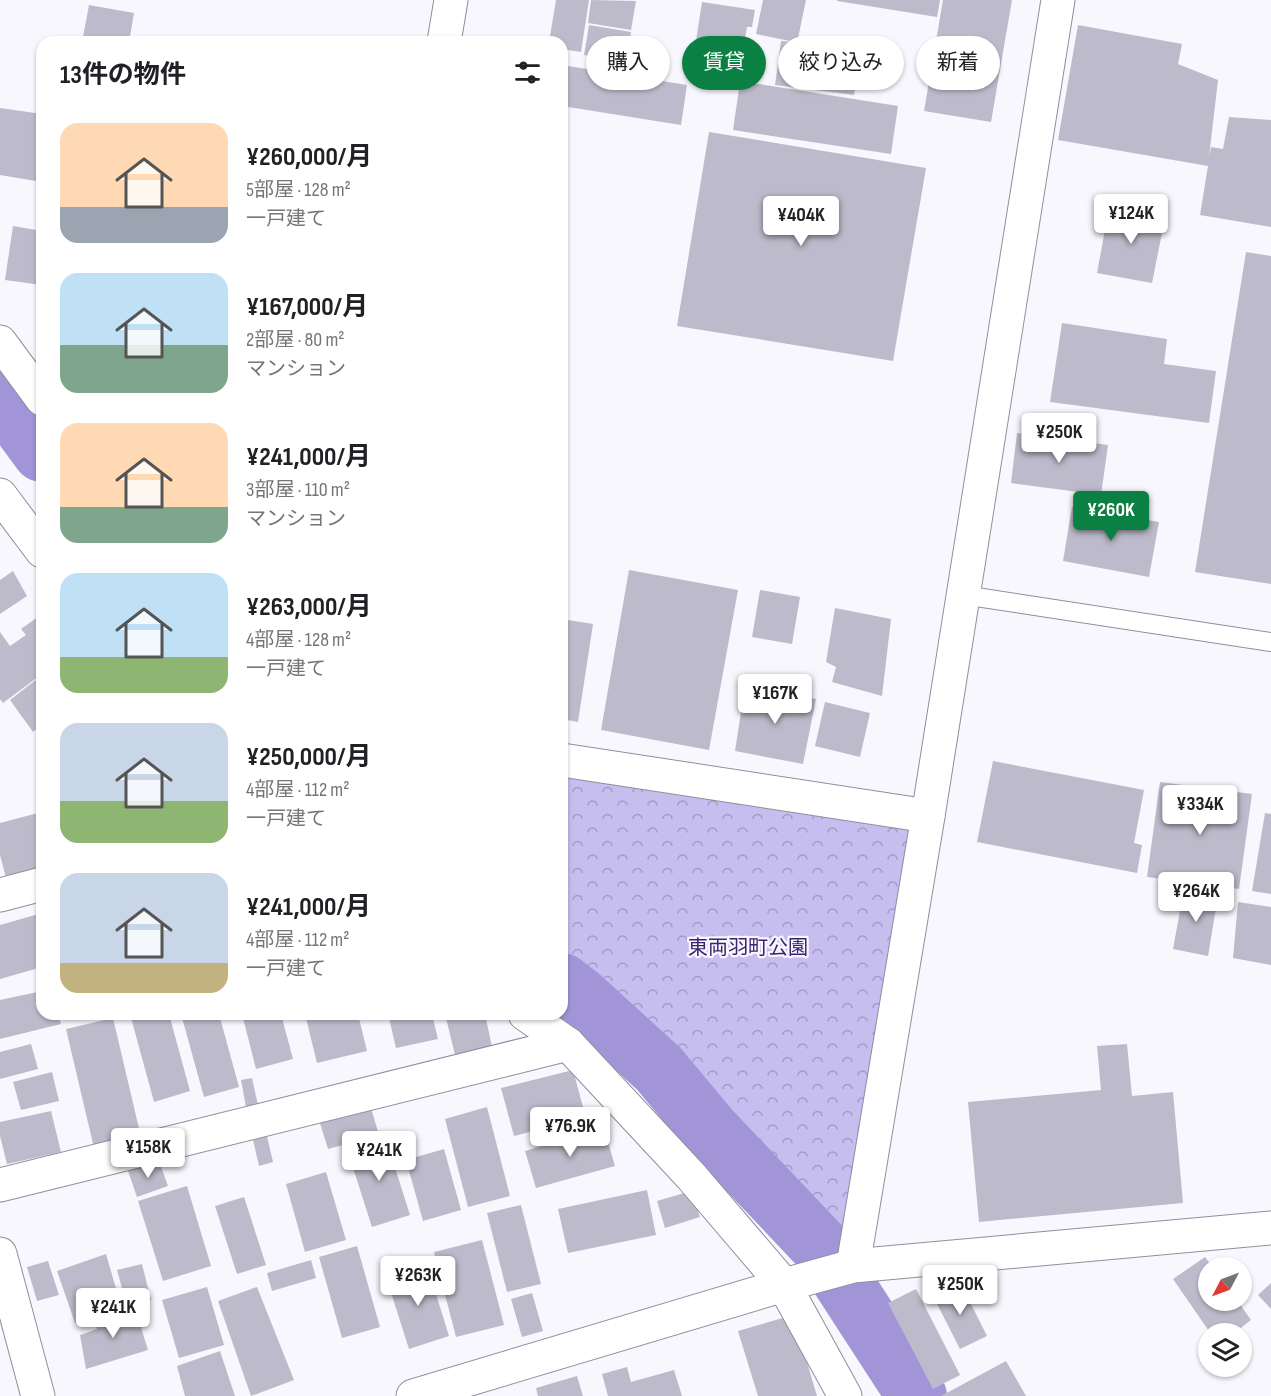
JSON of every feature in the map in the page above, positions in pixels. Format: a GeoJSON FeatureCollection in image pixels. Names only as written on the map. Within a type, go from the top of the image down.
{"type":"FeatureCollection","features":[{"type":"Feature","properties":{"kind":"street"},"geometry":{"type":"LineString","coordinates":[[445,36],[451,0]]}},
{"type":"Feature","properties":{"kind":"street"},"geometry":{"type":"LineString","coordinates":[[852,1266],[928,816],[1058,0]]}},
{"type":"Feature","properties":{"kind":"street"},"geometry":{"type":"LineString","coordinates":[[0,342],[36,391]]}},
{"type":"Feature","properties":{"kind":"street"},"geometry":{"type":"LineString","coordinates":[[0,495],[36,543]]}},
{"type":"Feature","properties":{"kind":"street"},"geometry":{"type":"LineString","coordinates":[[568,761],[928,816]]}},
{"type":"Feature","properties":{"kind":"street"},"geometry":{"type":"LineString","coordinates":[[0,895],[36,886]]}},
{"type":"Feature","properties":{"kind":"street"},"geometry":{"type":"LineString","coordinates":[[534,1020],[568,1044],[691,1176],[784,1285],[845,1396]]}},
{"type":"Feature","properties":{"kind":"street"},"geometry":{"type":"LineString","coordinates":[[0,1185],[568,1044]]}},
{"type":"Feature","properties":{"kind":"street"},"geometry":{"type":"LineString","coordinates":[[413,1396],[852,1266],[1271,1228]]}},
{"type":"Feature","properties":{"kind":"street"},"geometry":{"type":"LineString","coordinates":[[0,1254],[38,1396]]}},
{"type":"Feature","properties":{"kind":"lane"},"geometry":{"type":"LineString","coordinates":[[963,595],[1271,642]]}},
{"type":"Feature","properties":{"kind":"green space","name":"東両羽町公園"},"geometry":{"type":"Polygon","coordinates":[[[568,774],[912,829],[838,1260],[824,1241],[714,1124],[662,1062],[568,979],[568,774]]]}},
{"type":"Feature","properties":{"kind":"building"},"geometry":{"type":"Polygon","coordinates":[[[556,0],[589,0],[581,52],[568,50],[568,36],[550,36],[556,0]]]}},
{"type":"Feature","properties":{"kind":"building"},"geometry":{"type":"Polygon","coordinates":[[[591,0],[636,1],[631,30],[588,23],[591,0]]]}},
{"type":"Feature","properties":{"kind":"building"},"geometry":{"type":"Polygon","coordinates":[[[763,0],[806,0],[798,36],[778,36],[778,39],[756,34],[763,0]]]}},
{"type":"Feature","properties":{"kind":"building"},"geometry":{"type":"Polygon","coordinates":[[[837,0],[940,0],[937,17],[837,0]]]}},
{"type":"Feature","properties":{"kind":"building"},"geometry":{"type":"Polygon","coordinates":[[[943,0],[1012,0],[1000,70],[1000,36],[937,36],[943,0]]]}},
{"type":"Feature","properties":{"kind":"building"},"geometry":{"type":"Polygon","coordinates":[[[702,2],[755,10],[752,27],[747,27],[746,36],[697,36],[702,2]]]}},
{"type":"Feature","properties":{"kind":"building"},"geometry":{"type":"Polygon","coordinates":[[[89,5],[134,13],[130,36],[83,36],[89,5]]]}},
{"type":"Feature","properties":{"kind":"building"},"geometry":{"type":"Polygon","coordinates":[[[589,25],[631,32],[630,36],[587,36],[589,25]]]}},
{"type":"Feature","properties":{"kind":"building"},"geometry":{"type":"Polygon","coordinates":[[[1078,25],[1182,44],[1178,64],[1218,80],[1209,157],[1211,147],[1223,149],[1229,117],[1271,120],[1271,227],[1200,215],[1208,166],[1058,140],[1078,25]]]}},
{"type":"Feature","properties":{"kind":"building"},"geometry":{"type":"Polygon","coordinates":[[[778,63],[778,85],[775,85],[778,63]]]}},
{"type":"Feature","properties":{"kind":"building"},"geometry":{"type":"Polygon","coordinates":[[[568,66],[586,69],[586,90],[670,90],[670,82],[682,84],[682,90],[686,90],[681,125],[568,107],[568,66]]]}},
{"type":"Feature","properties":{"kind":"building"},"geometry":{"type":"Polygon","coordinates":[[[766,85],[778,87],[778,90],[797,90],[898,106],[891,154],[733,130],[739,90],[766,90],[766,85]]]}},
{"type":"Feature","properties":{"kind":"building"},"geometry":{"type":"Polygon","coordinates":[[[815,90],[855,90],[854,95],[815,90]]]}},
{"type":"Feature","properties":{"kind":"building"},"geometry":{"type":"Polygon","coordinates":[[[928,90],[997,90],[991,122],[924,111],[928,90]]]}},
{"type":"Feature","properties":{"kind":"building"},"geometry":{"type":"Polygon","coordinates":[[[0,108],[36,113],[36,181],[0,175],[0,108]]]}},
{"type":"Feature","properties":{"kind":"building"},"geometry":{"type":"Polygon","coordinates":[[[709,132],[926,168],[893,361],[677,326],[709,132]]]}},
{"type":"Feature","properties":{"kind":"building"},"geometry":{"type":"Polygon","coordinates":[[[1109,208],[1165,218],[1152,283],[1097,273],[1109,208]]]}},
{"type":"Feature","properties":{"kind":"building"},"geometry":{"type":"Polygon","coordinates":[[[13,226],[36,230],[36,284],[5,280],[13,226]]]}},
{"type":"Feature","properties":{"kind":"building"},"geometry":{"type":"Polygon","coordinates":[[[1246,252],[1271,256],[1271,584],[1195,572],[1246,252]]]}},
{"type":"Feature","properties":{"kind":"building"},"geometry":{"type":"Polygon","coordinates":[[[1062,323],[1167,339],[1164,364],[1216,371],[1209,423],[1050,402],[1062,323]]]}},
{"type":"Feature","properties":{"kind":"building"},"geometry":{"type":"Polygon","coordinates":[[[1017,433],[1108,445],[1101,495],[1011,483],[1017,433]]]}},
{"type":"Feature","properties":{"kind":"building"},"geometry":{"type":"Polygon","coordinates":[[[1072,507],[1159,522],[1149,577],[1063,561],[1072,507]]]}},
{"type":"Feature","properties":{"kind":"building"},"geometry":{"type":"Polygon","coordinates":[[[629,570],[738,590],[709,750],[601,730],[629,570]]]}},
{"type":"Feature","properties":{"kind":"building"},"geometry":{"type":"Polygon","coordinates":[[[13,571],[27,596],[0,614],[0,580],[13,571]]]}},
{"type":"Feature","properties":{"kind":"building"},"geometry":{"type":"Polygon","coordinates":[[[760,590],[800,597],[792,644],[752,637],[760,590]]]}},
{"type":"Feature","properties":{"kind":"building"},"geometry":{"type":"Polygon","coordinates":[[[835,608],[891,619],[882,696],[832,682],[836,667],[826,662],[835,608]]]}},
{"type":"Feature","properties":{"kind":"building"},"geometry":{"type":"Polygon","coordinates":[[[36,618],[36,678],[3,703],[0,699],[0,632],[10,646],[26,635],[21,629],[36,618]]]}},
{"type":"Feature","properties":{"kind":"building"},"geometry":{"type":"Polygon","coordinates":[[[568,620],[593,624],[578,722],[568,720],[568,620]]]}},
{"type":"Feature","properties":{"kind":"building"},"geometry":{"type":"Polygon","coordinates":[[[36,680],[36,729],[33,732],[10,700],[36,680]]]}},
{"type":"Feature","properties":{"kind":"building"},"geometry":{"type":"Polygon","coordinates":[[[745,686],[816,699],[803,764],[735,751],[745,686]]]}},
{"type":"Feature","properties":{"kind":"building"},"geometry":{"type":"Polygon","coordinates":[[[825,702],[870,713],[860,757],[815,746],[825,702]]]}},
{"type":"Feature","properties":{"kind":"building"},"geometry":{"type":"Polygon","coordinates":[[[993,761],[1144,790],[1134,843],[1142,845],[1137,873],[977,842],[993,761]]]}},
{"type":"Feature","properties":{"kind":"building"},"geometry":{"type":"Polygon","coordinates":[[[1160,782],[1252,794],[1239,889],[1147,877],[1160,782]]]}},
{"type":"Feature","properties":{"kind":"building"},"geometry":{"type":"Polygon","coordinates":[[[1265,813],[1271,814],[1271,894],[1252,891],[1265,813]]]}},
{"type":"Feature","properties":{"kind":"building"},"geometry":{"type":"Polygon","coordinates":[[[36,814],[36,871],[6,878],[0,855],[0,823],[36,814]]]}},
{"type":"Feature","properties":{"kind":"building"},"geometry":{"type":"Polygon","coordinates":[[[1184,889],[1218,896],[1208,956],[1173,949],[1184,889]]]}},
{"type":"Feature","properties":{"kind":"building"},"geometry":{"type":"Polygon","coordinates":[[[1238,902],[1271,907],[1271,965],[1233,958],[1238,902]]]}},
{"type":"Feature","properties":{"kind":"building"},"geometry":{"type":"Polygon","coordinates":[[[36,915],[36,969],[0,979],[0,925],[36,915]]]}},
{"type":"Feature","properties":{"kind":"building"},"geometry":{"type":"Polygon","coordinates":[[[36,992],[36,1020],[60,1020],[61,1024],[0,1039],[0,1000],[36,992]]]}},
{"type":"Feature","properties":{"kind":"building"},"geometry":{"type":"Polygon","coordinates":[[[113,1020],[141,1137],[94,1148],[66,1029],[113,1020]]]}},
{"type":"Feature","properties":{"kind":"building"},"geometry":{"type":"Polygon","coordinates":[[[132,1020],[171,1020],[190,1091],[154,1102],[132,1020]]]}},
{"type":"Feature","properties":{"kind":"building"},"geometry":{"type":"Polygon","coordinates":[[[183,1020],[221,1020],[239,1087],[204,1097],[183,1020]]]}},
{"type":"Feature","properties":{"kind":"building"},"geometry":{"type":"Polygon","coordinates":[[[244,1020],[283,1020],[293,1059],[256,1069],[244,1020]]]}},
{"type":"Feature","properties":{"kind":"building"},"geometry":{"type":"Polygon","coordinates":[[[306,1020],[359,1020],[367,1051],[317,1063],[306,1020]]]}},
{"type":"Feature","properties":{"kind":"building"},"geometry":{"type":"Polygon","coordinates":[[[389,1020],[433,1020],[438,1039],[396,1048],[389,1020]]]}},
{"type":"Feature","properties":{"kind":"building"},"geometry":{"type":"Polygon","coordinates":[[[446,1020],[486,1020],[492,1047],[455,1055],[446,1020]]]}},
{"type":"Feature","properties":{"kind":"building"},"geometry":{"type":"Polygon","coordinates":[[[31,1044],[38,1069],[0,1079],[0,1052],[31,1044]]]}},
{"type":"Feature","properties":{"kind":"building"},"geometry":{"type":"Polygon","coordinates":[[[1127,1044],[1132,1096],[1173,1092],[1183,1203],[979,1222],[968,1102],[1101,1090],[1097,1046],[1127,1044]]]}},
{"type":"Feature","properties":{"kind":"building"},"geometry":{"type":"Polygon","coordinates":[[[573,1070],[586,1118],[514,1136],[501,1088],[573,1070]]]}},
{"type":"Feature","properties":{"kind":"building"},"geometry":{"type":"Polygon","coordinates":[[[52,1072],[59,1101],[21,1110],[13,1082],[52,1072]]]}},
{"type":"Feature","properties":{"kind":"building"},"geometry":{"type":"Polygon","coordinates":[[[252,1078],[258,1105],[246,1107],[241,1080],[252,1078]]]}},
{"type":"Feature","properties":{"kind":"building"},"geometry":{"type":"Polygon","coordinates":[[[487,1107],[510,1196],[468,1207],[445,1119],[487,1107]]]}},
{"type":"Feature","properties":{"kind":"building"},"geometry":{"type":"Polygon","coordinates":[[[371,1108],[379,1135],[328,1149],[320,1123],[371,1108]]]}},
{"type":"Feature","properties":{"kind":"building"},"geometry":{"type":"Polygon","coordinates":[[[51,1111],[61,1152],[7,1164],[0,1136],[0,1122],[51,1111]]]}},
{"type":"Feature","properties":{"kind":"building"},"geometry":{"type":"Polygon","coordinates":[[[604,1128],[615,1166],[536,1188],[525,1151],[604,1128]]]}},
{"type":"Feature","properties":{"kind":"building"},"geometry":{"type":"Polygon","coordinates":[[[267,1136],[273,1162],[259,1166],[253,1140],[267,1136]]]}},
{"type":"Feature","properties":{"kind":"building"},"geometry":{"type":"Polygon","coordinates":[[[385,1136],[410,1215],[372,1227],[347,1149],[385,1136]]]}},
{"type":"Feature","properties":{"kind":"building"},"geometry":{"type":"Polygon","coordinates":[[[444,1149],[461,1210],[423,1221],[406,1160],[444,1149]]]}},
{"type":"Feature","properties":{"kind":"building"},"geometry":{"type":"Polygon","coordinates":[[[159,1161],[168,1186],[137,1197],[128,1171],[159,1161]]]}},
{"type":"Feature","properties":{"kind":"building"},"geometry":{"type":"Polygon","coordinates":[[[326,1172],[346,1240],[305,1252],[286,1184],[326,1172]]]}},
{"type":"Feature","properties":{"kind":"building"},"geometry":{"type":"Polygon","coordinates":[[[187,1186],[211,1266],[163,1281],[138,1201],[187,1186]]]}},
{"type":"Feature","properties":{"kind":"building"},"geometry":{"type":"Polygon","coordinates":[[[647,1190],[656,1235],[568,1253],[558,1209],[647,1190]]]}},
{"type":"Feature","properties":{"kind":"building"},"geometry":{"type":"Polygon","coordinates":[[[691,1191],[700,1217],[665,1228],[657,1201],[691,1191]]]}},
{"type":"Feature","properties":{"kind":"building"},"geometry":{"type":"Polygon","coordinates":[[[244,1197],[266,1265],[237,1274],[215,1206],[244,1197]]]}},
{"type":"Feature","properties":{"kind":"building"},"geometry":{"type":"Polygon","coordinates":[[[521,1205],[541,1284],[507,1292],[487,1213],[521,1205]]]}},
{"type":"Feature","properties":{"kind":"building"},"geometry":{"type":"Polygon","coordinates":[[[482,1240],[504,1325],[456,1337],[434,1252],[482,1240]]]}},
{"type":"Feature","properties":{"kind":"building"},"geometry":{"type":"Polygon","coordinates":[[[357,1246],[380,1327],[342,1338],[319,1257],[357,1246]]]}},
{"type":"Feature","properties":{"kind":"building"},"geometry":{"type":"Polygon","coordinates":[[[106,1254],[122,1309],[75,1323],[57,1271],[106,1254]]]}},
{"type":"Feature","properties":{"kind":"building"},"geometry":{"type":"Polygon","coordinates":[[[311,1260],[316,1278],[272,1291],[267,1273],[311,1260]]]}},
{"type":"Feature","properties":{"kind":"building"},"geometry":{"type":"Polygon","coordinates":[[[48,1261],[59,1295],[37,1301],[27,1267],[48,1261]]]}},
{"type":"Feature","properties":{"kind":"building"},"geometry":{"type":"Polygon","coordinates":[[[1198,1262],[1198,1311],[1245,1311],[1251,1320],[1247,1323],[1203,1323],[1173,1279],[1198,1262]]]}},
{"type":"Feature","properties":{"kind":"building"},"geometry":{"type":"Polygon","coordinates":[[[142,1264],[151,1300],[127,1306],[117,1270],[142,1264]]]}},
{"type":"Feature","properties":{"kind":"building"},"geometry":{"type":"Polygon","coordinates":[[[427,1265],[449,1336],[409,1349],[386,1277],[427,1265]]]}},
{"type":"Feature","properties":{"kind":"building"},"geometry":{"type":"Polygon","coordinates":[[[960,1282],[987,1336],[960,1349],[933,1296],[960,1282]]]}},
{"type":"Feature","properties":{"kind":"building"},"geometry":{"type":"Polygon","coordinates":[[[1271,1283],[1271,1309],[1258,1295],[1271,1283]]]}},
{"type":"Feature","properties":{"kind":"building"},"geometry":{"type":"Polygon","coordinates":[[[207,1287],[224,1345],[179,1358],[162,1300],[207,1287]]]}},
{"type":"Feature","properties":{"kind":"building"},"geometry":{"type":"Polygon","coordinates":[[[257,1287],[294,1380],[251,1396],[218,1301],[257,1287]]]}},
{"type":"Feature","properties":{"kind":"building"},"geometry":{"type":"Polygon","coordinates":[[[916,1289],[960,1375],[933,1389],[888,1303],[916,1289]]]}},
{"type":"Feature","properties":{"kind":"building"},"geometry":{"type":"Polygon","coordinates":[[[532,1293],[543,1331],[522,1337],[511,1299],[532,1293]]]}},
{"type":"Feature","properties":{"kind":"building"},"geometry":{"type":"Polygon","coordinates":[[[135,1308],[148,1350],[86,1369],[80,1335],[97,1329],[95,1321],[135,1308]]]}},
{"type":"Feature","properties":{"kind":"building"},"geometry":{"type":"Polygon","coordinates":[[[793,1315],[817,1396],[758,1396],[738,1331],[793,1315]]]}},
{"type":"Feature","properties":{"kind":"building"},"geometry":{"type":"Polygon","coordinates":[[[220,1351],[235,1396],[185,1396],[177,1366],[220,1351]]]}},
{"type":"Feature","properties":{"kind":"building"},"geometry":{"type":"Polygon","coordinates":[[[1006,1361],[1026,1396],[941,1396],[1006,1361]]]}},
{"type":"Feature","properties":{"kind":"building"},"geometry":{"type":"Polygon","coordinates":[[[627,1367],[631,1382],[674,1370],[682,1396],[608,1396],[602,1374],[627,1367]]]}},
{"type":"Feature","properties":{"kind":"building"},"geometry":{"type":"Polygon","coordinates":[[[577,1376],[583,1396],[538,1396],[536,1388],[577,1376]]]}},
{"type":"Feature","properties":{"kind":"waterway"},"geometry":{"type":"LineString","coordinates":[[0,395],[36,444]]}},
{"type":"Feature","properties":{"kind":"waterway"},"geometry":{"type":"LineString","coordinates":[[568,988],[659,1069],[709,1129],[819,1245],[917,1396]]}}]}
